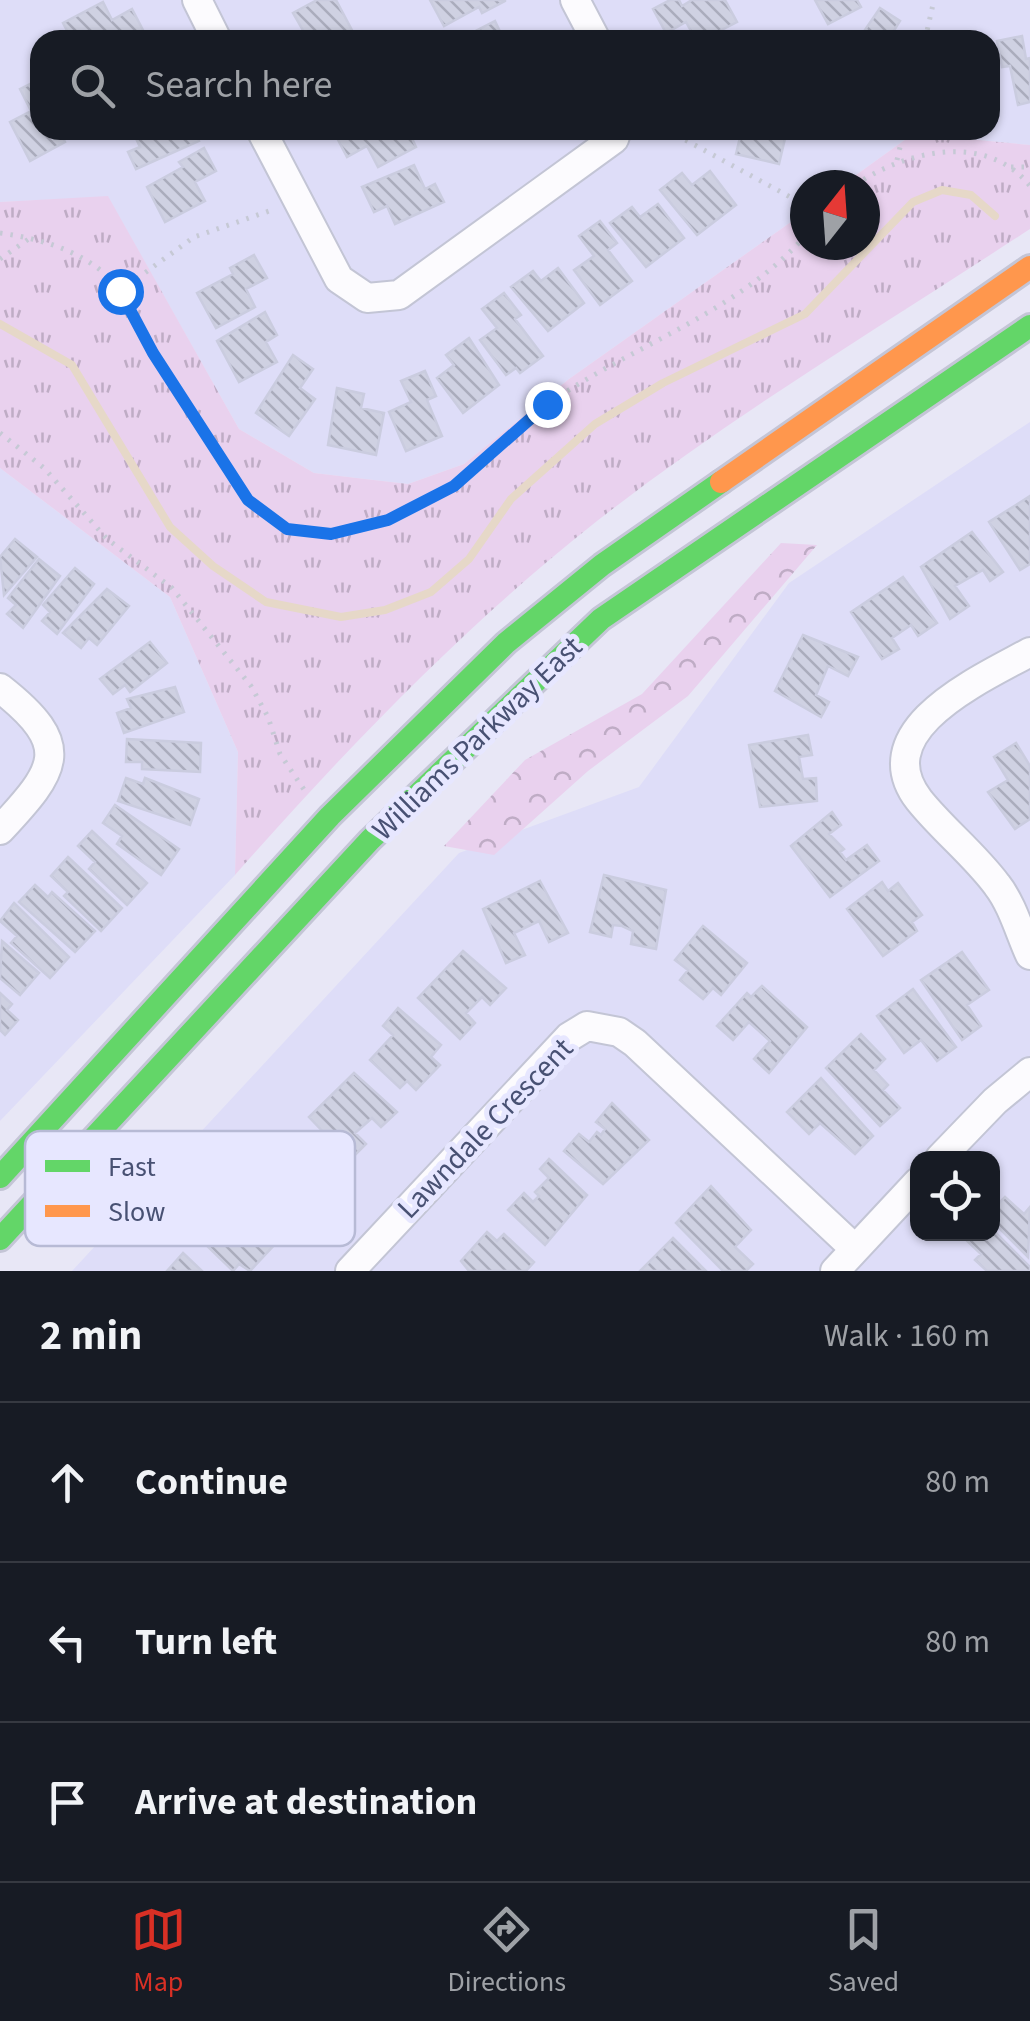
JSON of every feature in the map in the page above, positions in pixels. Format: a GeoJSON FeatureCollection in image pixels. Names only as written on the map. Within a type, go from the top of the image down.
{"type":"FeatureCollection","features":[{"type":"Feature","properties":{"kind":"main road","name":"Williams Parkway East"},"geometry":{"type":"LineString","coordinates":[[42,1131],[330,816],[506,643],[602,564],[1030,267]]}},
{"type":"Feature","properties":{"kind":"main road","name":"Williams Parkway East"},"geometry":{"type":"LineString","coordinates":[[100,1131],[370,840],[601,619],[1030,326]]}},
{"type":"Feature","properties":{"kind":"main road","name":"Williams Parkway East"},"geometry":{"type":"LineString","coordinates":[[0,1177],[25,1150]]}},
{"type":"Feature","properties":{"kind":"main road","name":"Williams Parkway East"},"geometry":{"type":"LineString","coordinates":[[0,1239],[25,1212]]}},
{"type":"Feature","properties":{"kind":"street"},"geometry":{"type":"LineString","coordinates":[[197,0],[212,30]]}},
{"type":"Feature","properties":{"kind":"street"},"geometry":{"type":"LineString","coordinates":[[575,0],[591,30]]}},
{"type":"Feature","properties":{"kind":"street"},"geometry":{"type":"LineString","coordinates":[[266,140],[338,279],[366,298],[400,295],[613,140]]}},
{"type":"Feature","properties":{"kind":"street"},"geometry":{"type":"LineString","coordinates":[[1030,652],[923,718],[906,745],[906,774],[918,798],[1000,888],[1030,955]]}},
{"type":"Feature","properties":{"kind":"street"},"geometry":{"type":"LineString","coordinates":[[0,688],[31,712],[48,738],[50,764],[43,784],[0,830]]}},
{"type":"Feature","properties":{"kind":"street","name":"Lawndale Crescent"},"geometry":{"type":"LineString","coordinates":[[350,1271],[569,1036],[587,1026],[619,1032],[636,1043],[855,1249]]}},
{"type":"Feature","properties":{"kind":"street"},"geometry":{"type":"LineString","coordinates":[[947,1151],[994,1100],[1030,1072]]}},
{"type":"Feature","properties":{"kind":"street"},"geometry":{"type":"LineString","coordinates":[[835,1271],[910,1191]]}},
{"type":"Feature","properties":{"kind":"path"},"geometry":{"type":"LineString","coordinates":[[927,30],[934,0]]}},
{"type":"Feature","properties":{"kind":"path"},"geometry":{"type":"LineString","coordinates":[[686,140],[790,196]]}},
{"type":"Feature","properties":{"kind":"path"},"geometry":{"type":"LineString","coordinates":[[897,160],[902,140]]}},
{"type":"Feature","properties":{"kind":"path"},"geometry":{"type":"LineString","coordinates":[[880,170],[897,160],[942,151],[985,156],[1030,186]]}},
{"type":"Feature","properties":{"kind":"path"},"geometry":{"type":"LineString","coordinates":[[1008,168],[1030,166]]}},
{"type":"Feature","properties":{"kind":"path"},"geometry":{"type":"LineString","coordinates":[[120,291],[194,237],[296,201]]}},
{"type":"Feature","properties":{"kind":"path"},"geometry":{"type":"LineString","coordinates":[[0,233],[31,237],[86,261],[120,291],[153,353],[248,500],[287,529],[331,534],[388,520],[454,486],[547,404],[620,357],[712,311],[790,253]]}},
{"type":"Feature","properties":{"kind":"path"},"geometry":{"type":"LineString","coordinates":[[0,258],[31,237]]}},
{"type":"Feature","properties":{"kind":"path"},"geometry":{"type":"LineString","coordinates":[[0,433],[44,468],[107,538],[172,588],[250,686],[288,769],[330,816]]}},
{"type":"Feature","properties":{"kind":"shaded area"},"geometry":{"type":"Polygon","coordinates":[[[0,0],[1030,0],[1030,145],[977,140],[1000,140],[1000,30],[30,30],[30,140],[905,140],[863,170],[790,170],[790,223],[569,379],[464,464],[408,484],[314,473],[239,429],[108,197],[0,202],[0,0]]]}},
{"type":"Feature","properties":{"kind":"shaded area"},"geometry":{"type":"Polygon","coordinates":[[[1030,422],[1030,1271],[72,1271],[95,1246],[355,1246],[355,1131],[202,1131],[459,853],[639,787],[789,583],[1030,422]]]}},
{"type":"Feature","properties":{"kind":"shaded area"},"geometry":{"type":"Polygon","coordinates":[[[0,468],[170,597],[238,752],[235,875],[0,1121],[0,468]]]}},
{"type":"Feature","properties":{"kind":"green space"},"geometry":{"type":"Polygon","coordinates":[[[905,140],[1030,145],[1030,229],[756,407],[597,521],[500,603],[408,690],[235,875],[238,752],[170,597],[0,468],[0,202],[108,196],[239,429],[314,473],[408,484],[464,464],[569,379],[790,223],[790,260],[880,260],[880,170],[863,170],[905,140]]]}},
{"type":"Feature","properties":{"kind":"green space"},"geometry":{"type":"Polygon","coordinates":[[[781,543],[817,545],[688,696],[588,771],[494,855],[444,846],[525,760],[642,694],[781,543]]]}},
{"type":"Feature","properties":{"kind":"building"},"geometry":{"type":"Polygon","coordinates":[[[317,0],[336,0],[352,30],[303,30],[293,13],[317,0]]]}},
{"type":"Feature","properties":{"kind":"building"},"geometry":{"type":"Polygon","coordinates":[[[430,0],[505,1],[482,13],[479,7],[444,26],[430,0]]]}},
{"type":"Feature","properties":{"kind":"building"},"geometry":{"type":"Polygon","coordinates":[[[670,0],[679,0],[682,6],[692,0],[725,0],[737,22],[721,30],[690,30],[686,22],[664,30],[653,9],[670,0]]]}},
{"type":"Feature","properties":{"kind":"building"},"geometry":{"type":"Polygon","coordinates":[[[815,0],[857,0],[861,7],[828,24],[815,0]]]}},
{"type":"Feature","properties":{"kind":"building"},"geometry":{"type":"Polygon","coordinates":[[[103,2],[112,20],[132,9],[143,30],[67,30],[63,23],[103,2]]]}},
{"type":"Feature","properties":{"kind":"building"},"geometry":{"type":"Polygon","coordinates":[[[880,8],[900,21],[894,30],[865,30],[880,8]]]}},
{"type":"Feature","properties":{"kind":"building"},"geometry":{"type":"Polygon","coordinates":[[[495,21],[499,30],[477,30],[495,21]]]}},
{"type":"Feature","properties":{"kind":"building"},"geometry":{"type":"Polygon","coordinates":[[[1022,36],[1026,59],[1030,58],[1030,102],[1018,105],[1010,66],[1002,67],[1000,40],[1022,36]]]}},
{"type":"Feature","properties":{"kind":"building"},"geometry":{"type":"Polygon","coordinates":[[[30,84],[30,109],[20,89],[30,84]]]}},
{"type":"Feature","properties":{"kind":"building"},"geometry":{"type":"Polygon","coordinates":[[[30,112],[30,140],[65,142],[30,161],[10,122],[30,112]]]}},
{"type":"Feature","properties":{"kind":"building"},"geometry":{"type":"Polygon","coordinates":[[[137,140],[199,141],[136,169],[128,152],[140,147],[137,140]]]}},
{"type":"Feature","properties":{"kind":"building"},"geometry":{"type":"Polygon","coordinates":[[[338,140],[413,140],[416,147],[378,167],[367,146],[347,157],[338,140]]]}},
{"type":"Feature","properties":{"kind":"building"},"geometry":{"type":"Polygon","coordinates":[[[739,140],[785,140],[779,164],[736,154],[739,140]]]}},
{"type":"Feature","properties":{"kind":"building"},"geometry":{"type":"Polygon","coordinates":[[[204,148],[216,171],[195,182],[205,201],[165,222],[147,187],[183,167],[179,162],[204,148]]]}},
{"type":"Feature","properties":{"kind":"building"},"geometry":{"type":"Polygon","coordinates":[[[414,165],[425,189],[435,184],[444,202],[395,224],[387,206],[374,212],[362,187],[414,165]]]}},
{"type":"Feature","properties":{"kind":"building"},"geometry":{"type":"Polygon","coordinates":[[[710,171],[736,205],[697,235],[660,190],[682,173],[692,185],[710,171]]]}},
{"type":"Feature","properties":{"kind":"building"},"geometry":{"type":"Polygon","coordinates":[[[658,204],[684,238],[646,267],[610,223],[632,207],[640,217],[658,204]]]}},
{"type":"Feature","properties":{"kind":"building"},"geometry":{"type":"Polygon","coordinates":[[[600,221],[617,243],[608,250],[632,281],[600,305],[574,270],[594,256],[579,236],[600,221]]]}},
{"type":"Feature","properties":{"kind":"building"},"geometry":{"type":"Polygon","coordinates":[[[254,255],[267,278],[246,289],[255,307],[216,328],[197,293],[233,274],[230,268],[254,255]]]}},
{"type":"Feature","properties":{"kind":"building"},"geometry":{"type":"Polygon","coordinates":[[[558,268],[584,303],[548,331],[511,287],[533,271],[541,281],[558,268]]]}},
{"type":"Feature","properties":{"kind":"building"},"geometry":{"type":"Polygon","coordinates":[[[504,293],[521,315],[515,319],[543,356],[520,373],[516,368],[506,375],[480,340],[497,328],[482,309],[504,293]]]}},
{"type":"Feature","properties":{"kind":"building"},"geometry":{"type":"Polygon","coordinates":[[[265,312],[277,335],[266,342],[277,362],[239,382],[217,341],[265,312]]]}},
{"type":"Feature","properties":{"kind":"building"},"geometry":{"type":"Polygon","coordinates":[[[469,338],[499,385],[463,413],[437,378],[454,365],[446,355],[469,338]]]}},
{"type":"Feature","properties":{"kind":"building"},"geometry":{"type":"Polygon","coordinates":[[[293,355],[313,369],[300,388],[315,399],[289,436],[256,413],[293,355]]]}},
{"type":"Feature","properties":{"kind":"building"},"geometry":{"type":"Polygon","coordinates":[[[425,371],[436,396],[427,400],[442,436],[406,451],[389,412],[411,402],[401,381],[425,371]]]}},
{"type":"Feature","properties":{"kind":"building"},"geometry":{"type":"Polygon","coordinates":[[[337,388],[364,394],[361,408],[384,413],[376,455],[328,445],[337,388]]]}},
{"type":"Feature","properties":{"kind":"building"},"geometry":{"type":"Polygon","coordinates":[[[1030,496],[1030,564],[1020,570],[989,522],[1030,496]]]}},
{"type":"Feature","properties":{"kind":"building"},"geometry":{"type":"Polygon","coordinates":[[[972,532],[1003,572],[990,581],[983,570],[955,586],[969,606],[950,619],[921,567],[972,532]]]}},
{"type":"Feature","properties":{"kind":"building"},"geometry":{"type":"Polygon","coordinates":[[[15,539],[37,557],[4,595],[0,557],[15,539]]]}},
{"type":"Feature","properties":{"kind":"building"},"geometry":{"type":"Polygon","coordinates":[[[39,559],[60,576],[23,628],[7,614],[16,605],[8,598],[39,559]]]}},
{"type":"Feature","properties":{"kind":"building"},"geometry":{"type":"Polygon","coordinates":[[[75,568],[94,584],[57,634],[42,621],[50,612],[43,605],[75,568]]]}},
{"type":"Feature","properties":{"kind":"building"},"geometry":{"type":"Polygon","coordinates":[[[903,577],[937,623],[918,636],[911,625],[892,638],[899,649],[882,659],[851,612],[903,577]]]}},
{"type":"Feature","properties":{"kind":"building"},"geometry":{"type":"Polygon","coordinates":[[[107,589],[129,606],[97,645],[89,638],[81,648],[63,633],[107,589]]]}},
{"type":"Feature","properties":{"kind":"building"},"geometry":{"type":"Polygon","coordinates":[[[803,635],[858,657],[848,676],[828,666],[816,695],[829,702],[821,717],[775,691],[803,635]]]}},
{"type":"Feature","properties":{"kind":"building"},"geometry":{"type":"Polygon","coordinates":[[[150,642],[167,663],[130,692],[125,685],[113,694],[100,679],[150,642]]]}},
{"type":"Feature","properties":{"kind":"building"},"geometry":{"type":"Polygon","coordinates":[[[175,687],[184,712],[124,733],[117,713],[131,708],[127,699],[175,687]]]}},
{"type":"Feature","properties":{"kind":"building"},"geometry":{"type":"Polygon","coordinates":[[[808,735],[812,755],[799,757],[803,779],[816,778],[817,801],[760,807],[749,745],[808,735]]]}},
{"type":"Feature","properties":{"kind":"building"},"geometry":{"type":"Polygon","coordinates":[[[127,739],[201,743],[200,772],[142,769],[142,762],[126,762],[127,739]]]}},
{"type":"Feature","properties":{"kind":"building"},"geometry":{"type":"Polygon","coordinates":[[[1016,743],[1030,766],[1030,819],[1015,829],[988,792],[1008,780],[994,757],[1016,743]]]}},
{"type":"Feature","properties":{"kind":"building"},"geometry":{"type":"Polygon","coordinates":[[[126,778],[143,784],[145,778],[199,799],[190,825],[118,801],[126,778]]]}},
{"type":"Feature","properties":{"kind":"building"},"geometry":{"type":"Polygon","coordinates":[[[115,805],[179,849],[161,875],[117,844],[122,836],[103,823],[115,805]]]}},
{"type":"Feature","properties":{"kind":"building"},"geometry":{"type":"Polygon","coordinates":[[[832,812],[841,825],[829,834],[844,849],[840,852],[846,860],[867,845],[879,861],[830,897],[791,846],[832,812]]]}},
{"type":"Feature","properties":{"kind":"building"},"geometry":{"type":"Polygon","coordinates":[[[92,831],[147,883],[127,905],[89,869],[95,862],[78,846],[92,831]]]}},
{"type":"Feature","properties":{"kind":"building"},"geometry":{"type":"Polygon","coordinates":[[[68,857],[122,908],[101,931],[64,896],[68,892],[51,876],[68,857]]]}},
{"type":"Feature","properties":{"kind":"building"},"geometry":{"type":"Polygon","coordinates":[[[604,875],[666,890],[656,949],[631,944],[633,931],[622,926],[613,925],[611,937],[590,932],[604,875]]]}},
{"type":"Feature","properties":{"kind":"building"},"geometry":{"type":"Polygon","coordinates":[[[540,881],[568,933],[549,942],[539,921],[514,933],[525,955],[506,963],[483,909],[540,881]]]}},
{"type":"Feature","properties":{"kind":"building"},"geometry":{"type":"Polygon","coordinates":[[[882,882],[888,891],[898,883],[922,915],[912,922],[917,931],[883,956],[847,909],[882,882]]]}},
{"type":"Feature","properties":{"kind":"building"},"geometry":{"type":"Polygon","coordinates":[[[35,885],[48,897],[52,892],[95,931],[75,952],[19,902],[35,885]]]}},
{"type":"Feature","properties":{"kind":"building"},"geometry":{"type":"Polygon","coordinates":[[[14,903],[69,957],[50,978],[11,943],[17,936],[0,921],[14,903]]]}},
{"type":"Feature","properties":{"kind":"building"},"geometry":{"type":"Polygon","coordinates":[[[703,926],[747,963],[721,995],[713,988],[703,999],[680,980],[688,970],[675,960],[703,926]]]}},
{"type":"Feature","properties":{"kind":"building"},"geometry":{"type":"Polygon","coordinates":[[[2,941],[39,973],[20,995],[0,978],[2,941]]]}},
{"type":"Feature","properties":{"kind":"building"},"geometry":{"type":"Polygon","coordinates":[[[463,951],[506,988],[490,1005],[482,997],[466,1013],[475,1023],[460,1039],[418,998],[463,951]]]}},
{"type":"Feature","properties":{"kind":"building"},"geometry":{"type":"Polygon","coordinates":[[[962,952],[989,990],[967,1005],[981,1026],[962,1040],[921,980],[962,952]]]}},
{"type":"Feature","properties":{"kind":"building"},"geometry":{"type":"Polygon","coordinates":[[[762,986],[807,1027],[769,1073],[754,1059],[770,1041],[749,1022],[733,1040],[717,1026],[747,993],[751,997],[762,986]]]}},
{"type":"Feature","properties":{"kind":"building"},"geometry":{"type":"Polygon","coordinates":[[[913,989],[956,1047],[937,1061],[921,1040],[904,1053],[877,1016],[913,989]]]}},
{"type":"Feature","properties":{"kind":"building"},"geometry":{"type":"Polygon","coordinates":[[[0,993],[12,1004],[7,1010],[18,1020],[5,1035],[0,1030],[0,993]]]}},
{"type":"Feature","properties":{"kind":"building"},"geometry":{"type":"Polygon","coordinates":[[[398,1008],[441,1045],[431,1057],[440,1065],[416,1090],[407,1081],[400,1088],[370,1060],[393,1035],[383,1026],[398,1008]]]}},
{"type":"Feature","properties":{"kind":"building"},"geometry":{"type":"Polygon","coordinates":[[[861,1034],[885,1059],[874,1070],[888,1085],[883,1090],[900,1108],[880,1126],[826,1068],[861,1034]]]}},
{"type":"Feature","properties":{"kind":"building"},"geometry":{"type":"Polygon","coordinates":[[[354,1073],[397,1112],[381,1127],[372,1118],[355,1133],[322,1131],[309,1117],[354,1073]]]}},
{"type":"Feature","properties":{"kind":"building"},"geometry":{"type":"Polygon","coordinates":[[[821,1078],[873,1136],[855,1154],[820,1123],[809,1134],[787,1112],[821,1078]]]}},
{"type":"Feature","properties":{"kind":"building"},"geometry":{"type":"Polygon","coordinates":[[[612,1103],[649,1140],[603,1184],[564,1151],[579,1134],[589,1142],[597,1132],[601,1135],[605,1129],[596,1122],[612,1103]]]}},
{"type":"Feature","properties":{"kind":"building"},"geometry":{"type":"Polygon","coordinates":[[[355,1133],[366,1144],[355,1155],[355,1133]]]}},
{"type":"Feature","properties":{"kind":"building"},"geometry":{"type":"Polygon","coordinates":[[[549,1159],[587,1195],[545,1245],[508,1210],[524,1193],[533,1202],[539,1196],[535,1192],[549,1178],[540,1169],[549,1159]]]}},
{"type":"Feature","properties":{"kind":"building"},"geometry":{"type":"Polygon","coordinates":[[[711,1186],[751,1230],[735,1247],[753,1264],[746,1271],[723,1271],[676,1223],[711,1186]]]}},
{"type":"Feature","properties":{"kind":"building"},"geometry":{"type":"Polygon","coordinates":[[[1005,1197],[1024,1214],[1030,1207],[1028,1257],[1000,1229],[1000,1202],[1005,1197]]]}},
{"type":"Feature","properties":{"kind":"building"},"geometry":{"type":"Polygon","coordinates":[[[487,1232],[497,1241],[504,1234],[534,1262],[526,1271],[469,1271],[461,1261],[487,1232]]]}},
{"type":"Feature","properties":{"kind":"building"},"geometry":{"type":"Polygon","coordinates":[[[1000,1237],[1030,1271],[987,1271],[975,1260],[981,1254],[967,1241],[1000,1241],[1000,1237]]]}},
{"type":"Feature","properties":{"kind":"building"},"geometry":{"type":"Polygon","coordinates":[[[673,1238],[706,1271],[640,1271],[673,1238]]]}},
{"type":"Feature","properties":{"kind":"building"},"geometry":{"type":"Polygon","coordinates":[[[207,1246],[273,1246],[250,1271],[239,1264],[233,1271],[207,1246]]]}},
{"type":"Feature","properties":{"kind":"building"},"geometry":{"type":"Polygon","coordinates":[[[183,1253],[202,1271],[167,1271],[183,1253]]]}},
{"type":"Feature","properties":{"kind":"waterway"},"geometry":{"type":"LineString","coordinates":[[0,324],[72,365],[170,527],[213,566],[266,602],[341,617],[385,610],[431,592],[469,559],[511,499],[595,424],[663,383],[805,314],[913,202],[942,190],[971,195],[995,216]]}},
{"type":"Feature","properties":{"kind":"traffic: fast"},"geometry":{"type":"LineString","coordinates":[[100,1131],[370,840],[601,619],[1030,326]]}},
{"type":"Feature","properties":{"kind":"traffic: fast"},"geometry":{"type":"LineString","coordinates":[[42,1131],[330,816],[506,643],[602,565],[721,482]]}},
{"type":"Feature","properties":{"kind":"traffic: fast"},"geometry":{"type":"LineString","coordinates":[[0,1177],[25,1150]]}},
{"type":"Feature","properties":{"kind":"traffic: fast"},"geometry":{"type":"LineString","coordinates":[[0,1239],[25,1212]]}},
{"type":"Feature","properties":{"kind":"traffic: slow"},"geometry":{"type":"LineString","coordinates":[[721,482],[1030,267]]}},
{"type":"Feature","properties":{"kind":"route"},"geometry":{"type":"LineString","coordinates":[[120,291],[153,353],[248,500],[287,529],[331,534],[388,520],[454,486],[547,404]]}}]}
